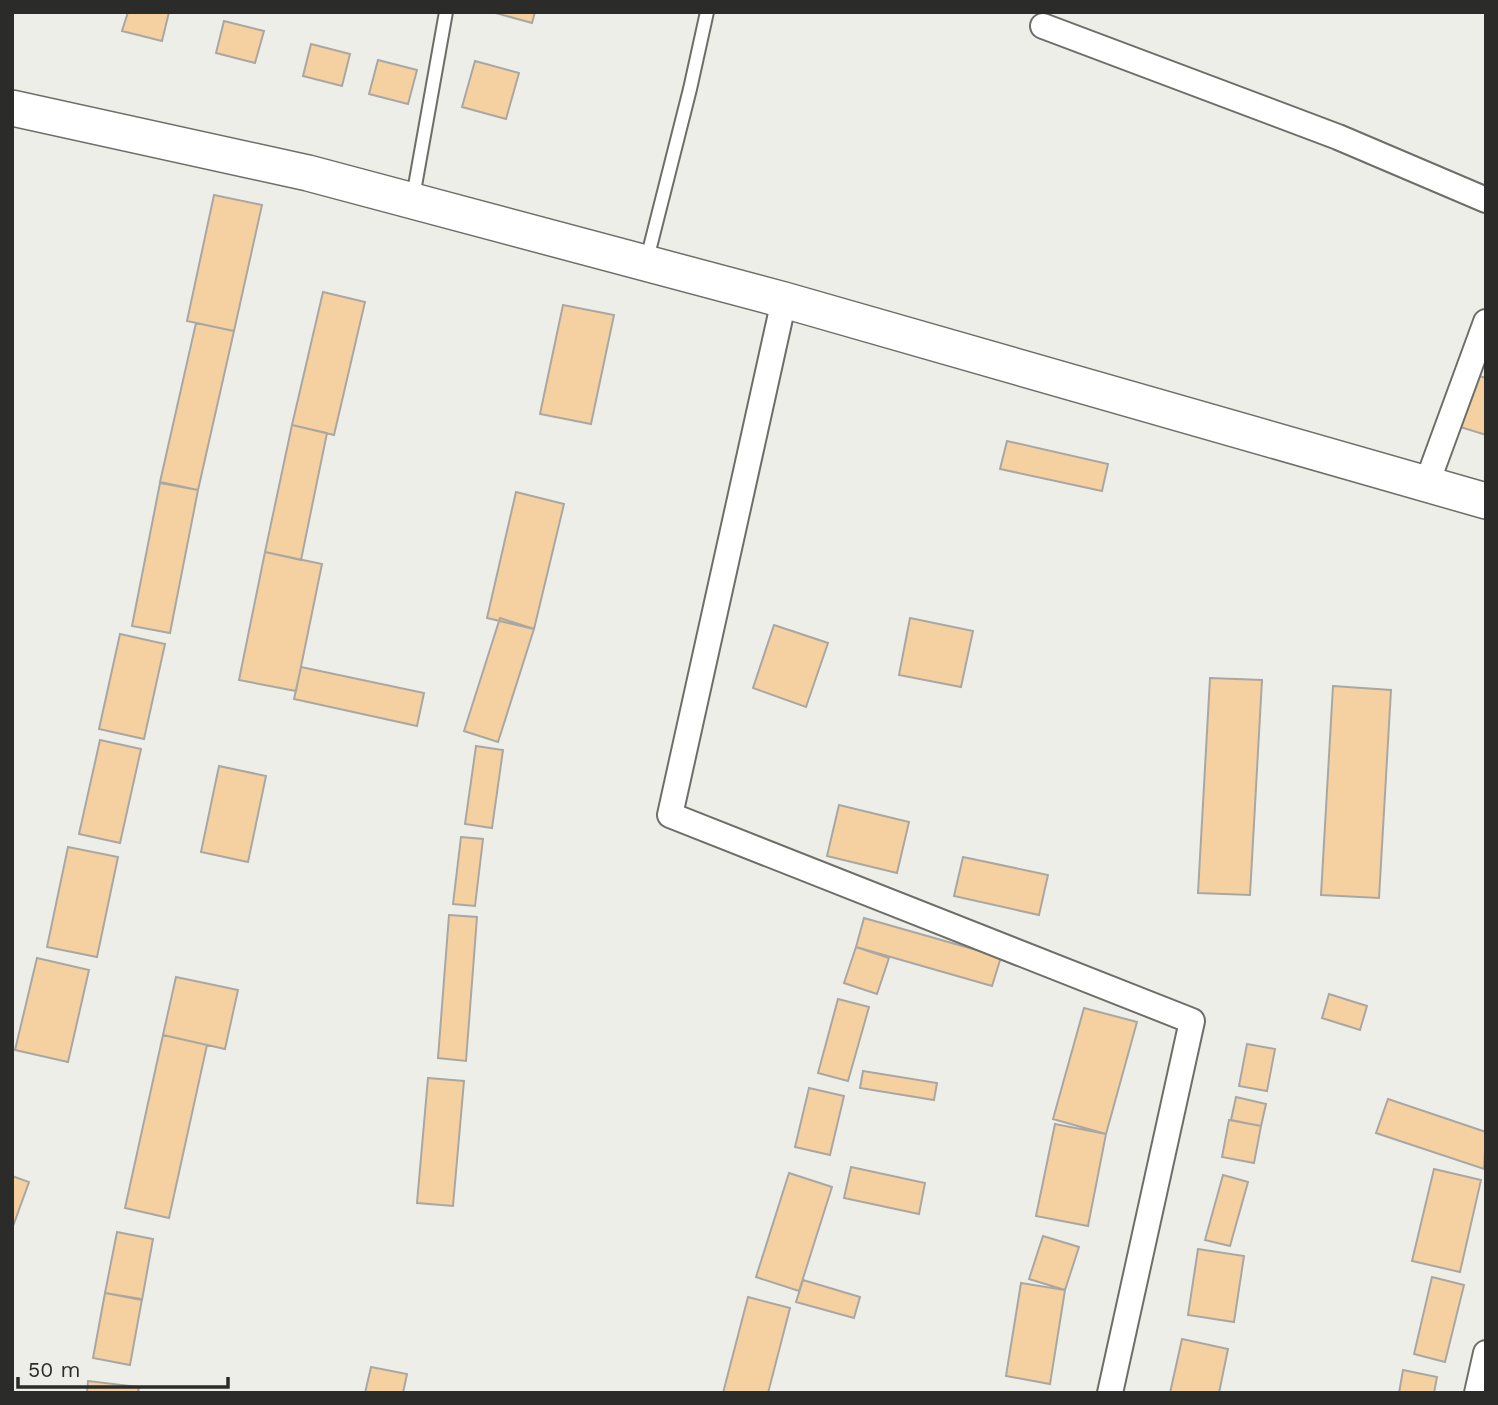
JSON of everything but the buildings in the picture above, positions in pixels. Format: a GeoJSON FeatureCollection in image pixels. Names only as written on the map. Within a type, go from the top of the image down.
{"type":"FeatureCollection","features":[{"type":"Feature","properties":{"kind":"street"},"geometry":{"type":"LineString","coordinates":[[1043,26],[1338,137],[1486,200]]}},
{"type":"Feature","properties":{"kind":"street"},"geometry":{"type":"LineString","coordinates":[[12,108],[308,173],[646,263],[1486,501]]}},
{"type":"Feature","properties":{"kind":"street"},"geometry":{"type":"LineString","coordinates":[[784,300],[670,815],[1192,1021],[1110,1393]]}},
{"type":"Feature","properties":{"kind":"street"},"geometry":{"type":"LineString","coordinates":[[1427,483],[1486,322]]}},
{"type":"Feature","properties":{"kind":"street"},"geometry":{"type":"LineString","coordinates":[[1477,1393],[1486,1353]]}},
{"type":"Feature","properties":{"kind":"lane"},"geometry":{"type":"LineString","coordinates":[[412,201],[446,12]]}},
{"type":"Feature","properties":{"kind":"lane"},"geometry":{"type":"LineString","coordinates":[[646,263],[707,12]]}}]}
